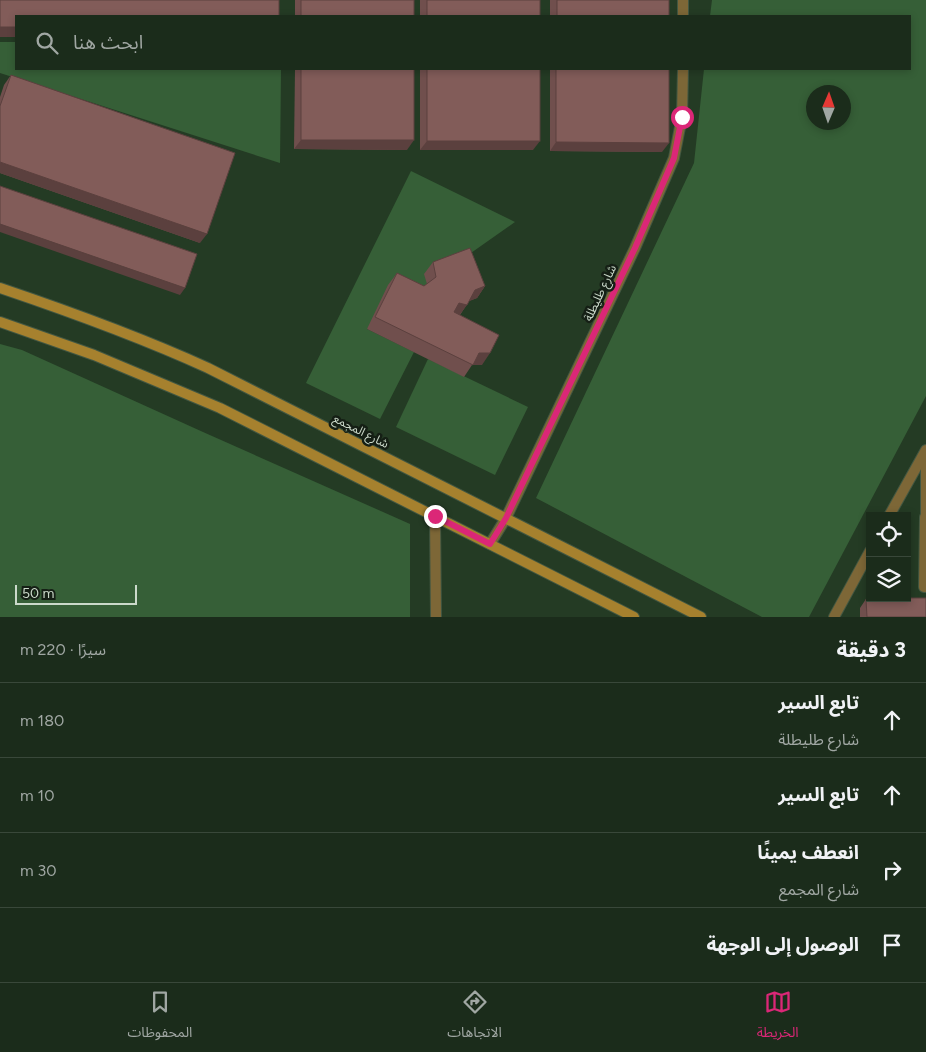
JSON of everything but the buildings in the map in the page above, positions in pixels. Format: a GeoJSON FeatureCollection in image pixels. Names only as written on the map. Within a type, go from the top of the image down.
{"type":"FeatureCollection","features":[{"type":"Feature","properties":{"kind":"street"},"geometry":{"type":"LineString","coordinates":[[683,0],[683,15]]}},
{"type":"Feature","properties":{"kind":"street","name":"شارع طليطلة"},"geometry":{"type":"LineString","coordinates":[[490,544],[506,518],[635,248],[674,158],[682,117],[683,70]]}},
{"type":"Feature","properties":{"kind":"street","name":"شارع المجمع"},"geometry":{"type":"LineString","coordinates":[[0,288],[97,322],[171,351],[263,395],[483,508],[702,617]]}},
{"type":"Feature","properties":{"kind":"street"},"geometry":{"type":"LineString","coordinates":[[0,322],[94,355],[220,408],[634,617]]}},
{"type":"Feature","properties":{"kind":"street"},"geometry":{"type":"LineString","coordinates":[[891,512],[926,450]]}},
{"type":"Feature","properties":{"kind":"street"},"geometry":{"type":"LineString","coordinates":[[926,450],[924,586],[926,587]]}},
{"type":"Feature","properties":{"kind":"street"},"geometry":{"type":"LineString","coordinates":[[435,516],[436,617]]}},
{"type":"Feature","properties":{"kind":"street"},"geometry":{"type":"LineString","coordinates":[[834,617],[867,557]]}},
{"type":"Feature","properties":{"kind":"green space"},"geometry":{"type":"Polygon","coordinates":[[[712,0],[926,0],[926,396],[809,617],[762,617],[536,498],[694,163],[704,70],[911,70],[911,15],[710,15],[712,0]]]}},
{"type":"Feature","properties":{"kind":"green space"},"geometry":{"type":"Polygon","coordinates":[[[0,42],[15,42],[15,70],[281,70],[280,163],[0,73],[0,42]]]}},
{"type":"Feature","properties":{"kind":"green space"},"geometry":{"type":"Polygon","coordinates":[[[411,171],[515,222],[461,260],[428,289],[367,329],[414,352],[380,419],[306,383],[411,171]]]}},
{"type":"Feature","properties":{"kind":"green space"},"geometry":{"type":"Polygon","coordinates":[[[0,344],[22,350],[410,524],[410,617],[0,617],[0,344]]]}},
{"type":"Feature","properties":{"kind":"green space"},"geometry":{"type":"Polygon","coordinates":[[[428,359],[528,407],[495,475],[396,427],[428,359]]]}},
{"type":"Feature","properties":{"kind":"route"},"geometry":{"type":"LineString","coordinates":[[435,516],[490,544],[506,518],[635,248],[674,158],[682,117]]}}]}
